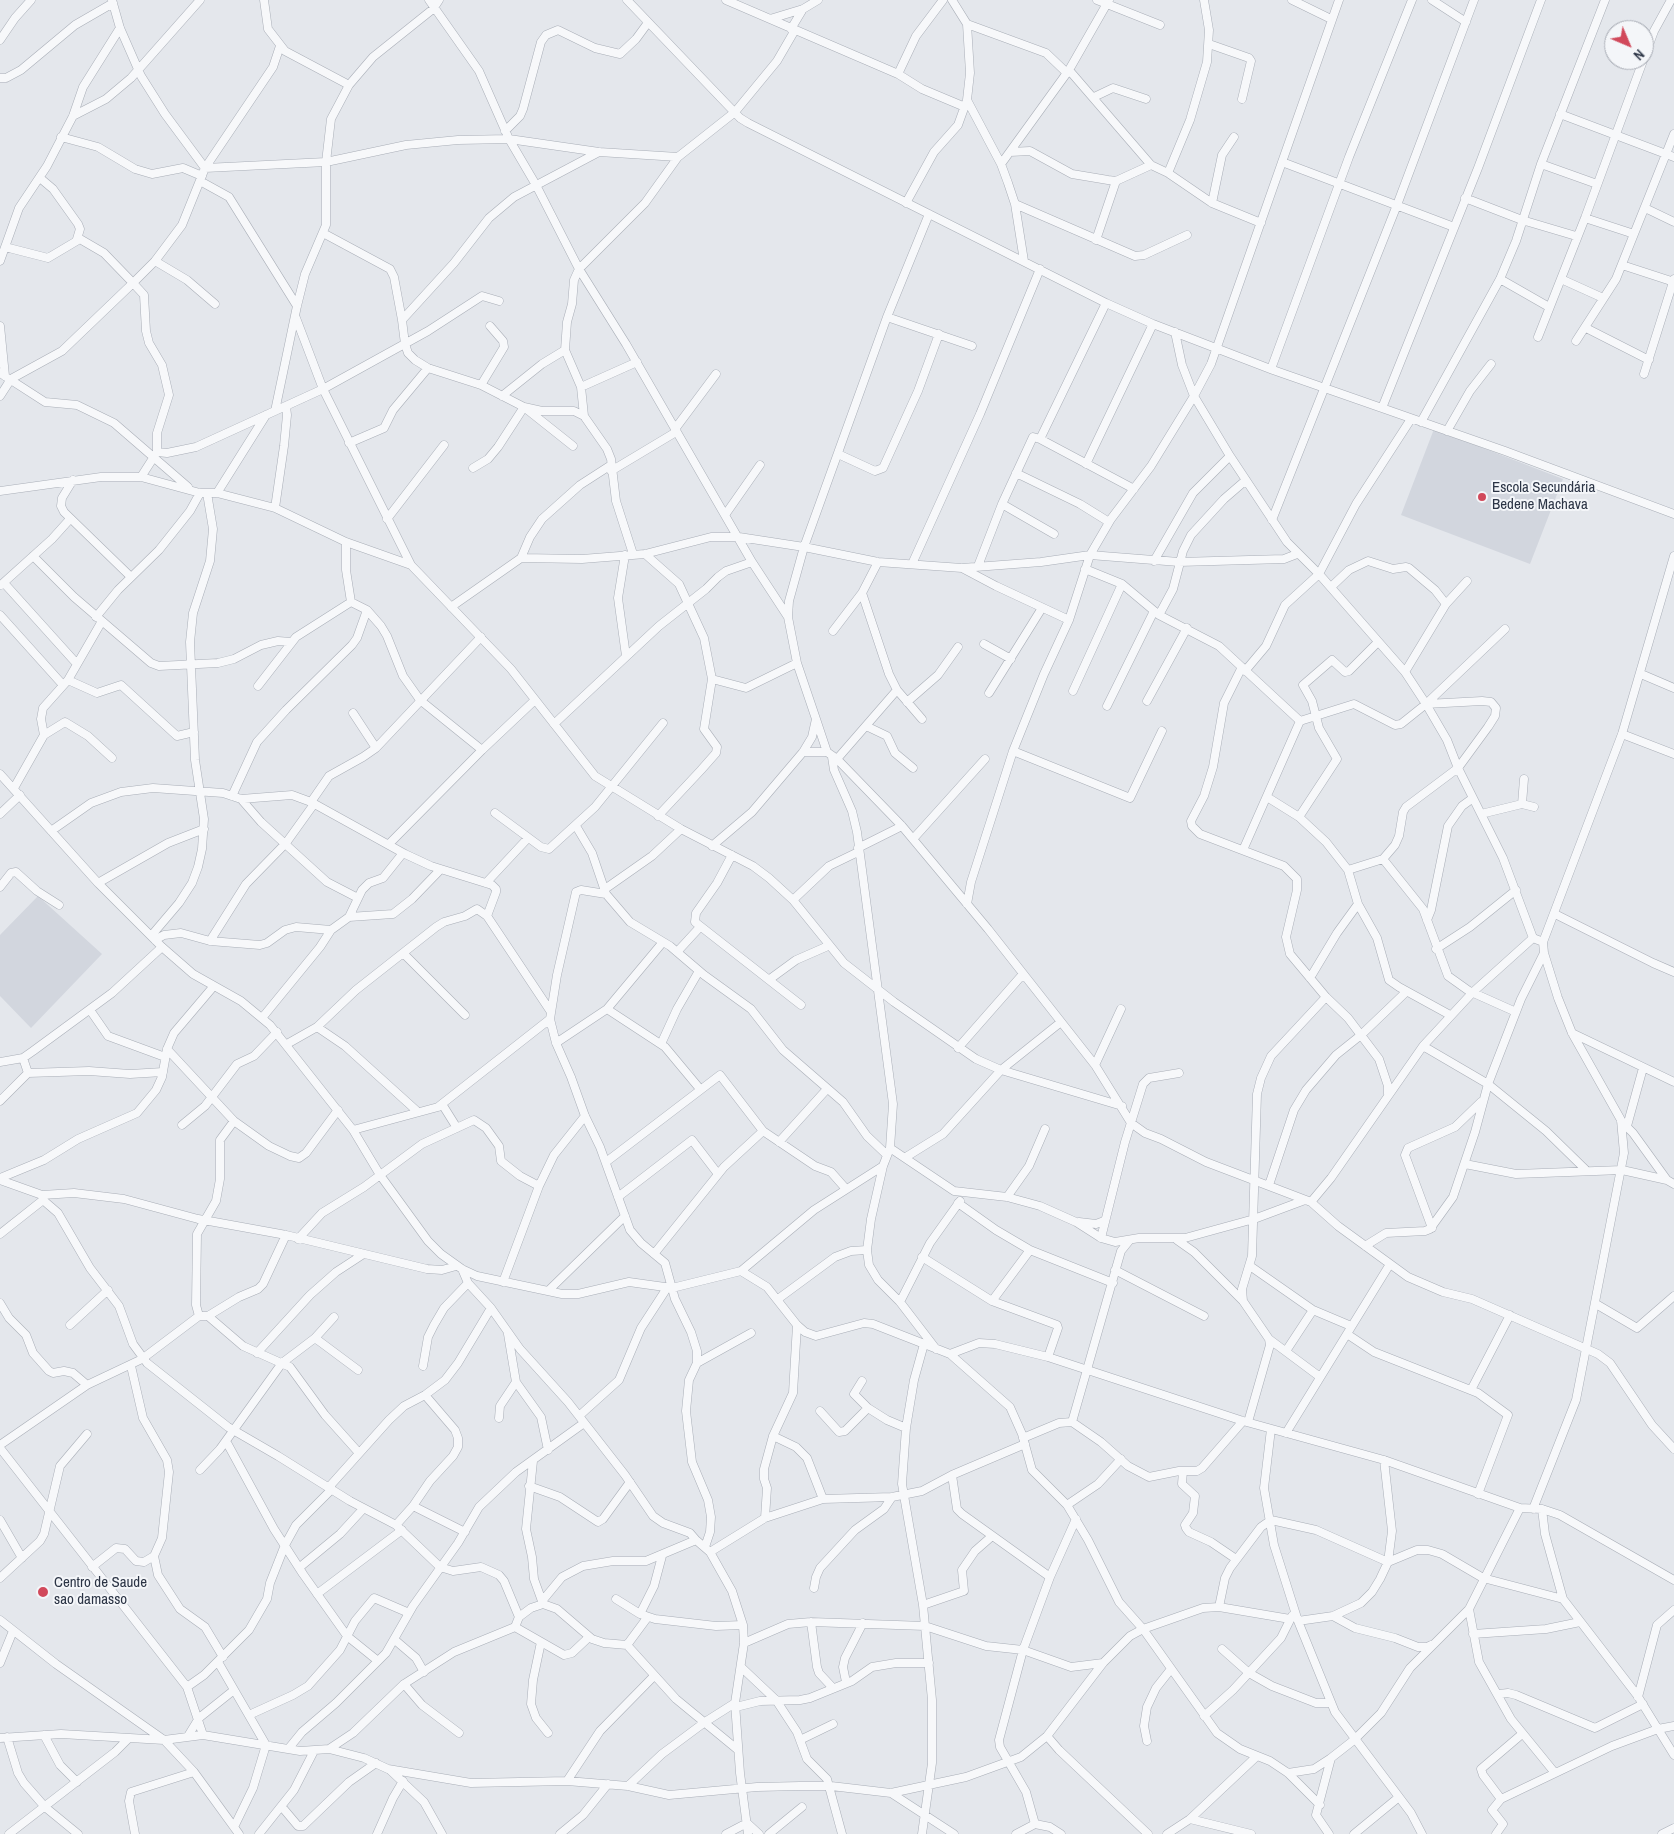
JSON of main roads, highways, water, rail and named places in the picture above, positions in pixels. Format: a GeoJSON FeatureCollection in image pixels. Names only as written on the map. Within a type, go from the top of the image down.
{"type":"FeatureCollection","features":[{"type":"Feature","properties":{"kind":"place","name":"Escola Secundária Bedene Machava"},"geometry":{"type":"Point","coordinates":[1482,497]}},
{"type":"Feature","properties":{"kind":"place","name":"Centro de Saude sao damasso"},"geometry":{"type":"Point","coordinates":[43,1592]}}]}
